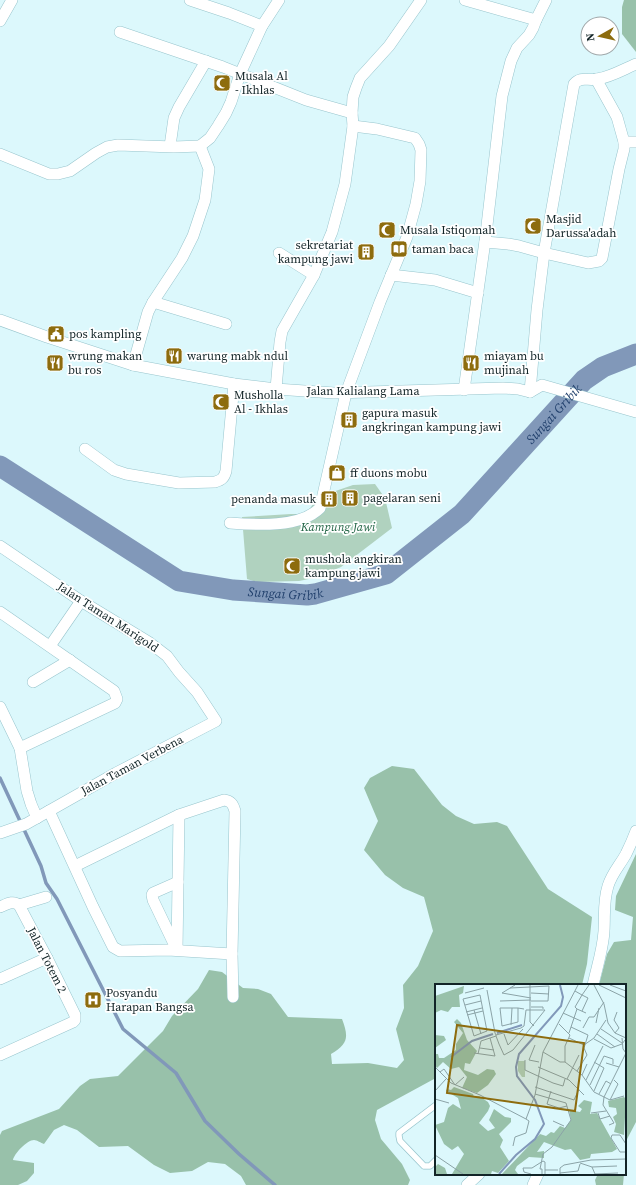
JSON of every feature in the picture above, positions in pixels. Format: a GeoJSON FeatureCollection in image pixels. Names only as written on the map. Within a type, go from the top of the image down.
{"type":"FeatureCollection","features":[{"type":"Feature","properties":{"kind":"street"},"geometry":{"type":"LineString","coordinates":[[0,21],[12,0]]}},
{"type":"Feature","properties":{"kind":"street"},"geometry":{"type":"LineString","coordinates":[[190,0],[262,26]]}},
{"type":"Feature","properties":{"kind":"street"},"geometry":{"type":"LineString","coordinates":[[202,149],[226,113],[240,74],[262,26],[279,0]]}},
{"type":"Feature","properties":{"kind":"street"},"geometry":{"type":"LineString","coordinates":[[276,389],[282,331],[314,275],[332,232],[345,184],[353,126],[353,97],[360,78],[389,46],[421,0]]}},
{"type":"Feature","properties":{"kind":"street"},"geometry":{"type":"LineString","coordinates":[[465,0],[536,20]]}},
{"type":"Feature","properties":{"kind":"street"},"geometry":{"type":"LineString","coordinates":[[464,390],[485,242],[502,96],[511,61],[517,48],[529,35],[546,0]]}},
{"type":"Feature","properties":{"kind":"street"},"geometry":{"type":"LineString","coordinates":[[120,32],[206,61],[306,100],[352,113]]}},
{"type":"Feature","properties":{"kind":"street"},"geometry":{"type":"LineString","coordinates":[[170,146],[174,118],[179,106],[206,61]]}},
{"type":"Feature","properties":{"kind":"street"},"geometry":{"type":"LineString","coordinates":[[530,392],[537,310],[544,254],[574,84],[583,79],[596,80],[612,75],[636,64]]}},
{"type":"Feature","properties":{"kind":"street"},"geometry":{"type":"LineString","coordinates":[[485,242],[508,244],[544,254],[588,263],[599,261],[602,258],[624,149],[624,142],[617,117],[596,80]]}},
{"type":"Feature","properties":{"kind":"street"},"geometry":{"type":"LineString","coordinates":[[230,523],[276,523],[306,518],[315,514],[320,508],[346,393],[407,237],[416,204],[420,181],[420,146],[415,138],[410,136],[353,126]]}},
{"type":"Feature","properties":{"kind":"street"},"geometry":{"type":"LineString","coordinates":[[624,142],[636,142]]}},
{"type":"Feature","properties":{"kind":"street"},"geometry":{"type":"LineString","coordinates":[[0,154],[49,174],[58,174],[70,171],[96,153],[118,145],[170,146],[202,149]]}},
{"type":"Feature","properties":{"kind":"street"},"geometry":{"type":"LineString","coordinates":[[133,365],[144,323],[153,302],[182,258],[193,236],[205,200],[209,168],[202,149]]}},
{"type":"Feature","properties":{"kind":"street"},"geometry":{"type":"LineString","coordinates":[[279,253],[314,275]]}},
{"type":"Feature","properties":{"kind":"street"},"geometry":{"type":"LineString","coordinates":[[391,275],[435,280],[478,293]]}},
{"type":"Feature","properties":{"kind":"street"},"geometry":{"type":"LineString","coordinates":[[153,302],[226,324]]}},
{"type":"Feature","properties":{"kind":"street","name":"Jalan Kalialang Lama"},"geometry":{"type":"LineString","coordinates":[[0,320],[133,365],[234,384],[276,389],[334,393],[502,388],[518,389],[530,392]]}},
{"type":"Feature","properties":{"kind":"street"},"geometry":{"type":"LineString","coordinates":[[85,449],[114,470],[126,474],[179,483],[221,481],[226,471],[234,384]]}},
{"type":"Feature","properties":{"kind":"street"},"geometry":{"type":"LineString","coordinates":[[530,392],[542,385],[636,412]]}},
{"type":"Feature","properties":{"kind":"street","name":"Jalan Taman Marigold"},"geometry":{"type":"LineString","coordinates":[[0,546],[81,601],[150,643],[167,656],[197,692],[216,721]]}},
{"type":"Feature","properties":{"kind":"street"},"geometry":{"type":"LineString","coordinates":[[50,646],[81,601]]}},
{"type":"Feature","properties":{"kind":"street"},"geometry":{"type":"LineString","coordinates":[[0,612],[114,691],[117,699],[115,703],[20,748]]}},
{"type":"Feature","properties":{"kind":"street"},"geometry":{"type":"LineString","coordinates":[[33,682],[70,660]]}},
{"type":"Feature","properties":{"kind":"street"},"geometry":{"type":"LineString","coordinates":[[0,707],[20,748],[27,791],[37,818]]}},
{"type":"Feature","properties":{"kind":"street","name":"Jalan Taman Verbena"},"geometry":{"type":"LineString","coordinates":[[0,833],[23,825],[37,818],[116,773],[216,721]]}},
{"type":"Feature","properties":{"kind":"street"},"geometry":{"type":"LineString","coordinates":[[75,866],[179,815],[224,800],[229,801],[233,805],[234,811],[232,954],[233,997]]}},
{"type":"Feature","properties":{"kind":"street"},"geometry":{"type":"LineString","coordinates":[[49,811],[113,947],[120,951],[177,950],[232,954]]}},
{"type":"Feature","properties":{"kind":"street"},"geometry":{"type":"LineString","coordinates":[[177,950],[179,815]]}},
{"type":"Feature","properties":{"kind":"street"},"geometry":{"type":"LineString","coordinates":[[593,984],[602,946],[604,931],[604,900],[608,885],[614,871],[626,854],[636,831]]}},
{"type":"Feature","properties":{"kind":"street"},"geometry":{"type":"LineString","coordinates":[[177,950],[152,895],[153,893],[178,882]]}},
{"type":"Feature","properties":{"kind":"street"},"geometry":{"type":"LineString","coordinates":[[0,907],[46,897]]}},
{"type":"Feature","properties":{"kind":"street","name":"Jalan Totem 2"},"geometry":{"type":"LineString","coordinates":[[0,1055],[75,1020],[75,1015],[47,958],[16,904]]}},
{"type":"Feature","properties":{"kind":"street"},"geometry":{"type":"LineString","coordinates":[[0,979],[47,958]]}},
{"type":"Feature","properties":{"kind":"street"},"geometry":{"type":"LineString","coordinates":[[467,1185],[479,1175]]}},
{"type":"Feature","properties":{"kind":"street"},"geometry":{"type":"LineString","coordinates":[[533,1185],[538,1175]]}},
{"type":"Feature","properties":{"kind":"lane"},"geometry":{"type":"LineString","coordinates":[[435,1106],[399,1133],[400,1141],[424,1166],[430,1166],[435,1161]]}},
{"type":"Feature","properties":{"kind":"green space"},"geometry":{"type":"Polygon","coordinates":[[[624,0],[636,0],[636,52],[622,34],[622,7],[624,0]]]}},
{"type":"Feature","properties":{"kind":"green space","name":"Kampung Jawi"},"geometry":{"type":"Polygon","coordinates":[[[375,484],[385,498],[392,528],[341,567],[314,578],[299,581],[257,582],[247,579],[242,517],[306,514],[318,497],[353,485],[375,484]]]}},
{"type":"Feature","properties":{"kind":"green space"},"geometry":{"type":"Polygon","coordinates":[[[392,766],[414,769],[442,805],[456,816],[474,824],[497,822],[507,826],[548,889],[592,917],[587,964],[582,984],[435,984],[435,1078],[377,1110],[375,1120],[381,1139],[402,1164],[410,1180],[408,1185],[246,1185],[241,1176],[225,1164],[208,1162],[192,1171],[170,1173],[154,1165],[128,1146],[99,1147],[77,1130],[64,1125],[54,1130],[44,1144],[35,1140],[28,1142],[14,1157],[13,1160],[34,1163],[34,1173],[27,1181],[18,1185],[0,1185],[0,1135],[2,1131],[59,1109],[80,1086],[90,1079],[118,1076],[163,1031],[172,1016],[198,989],[209,970],[222,972],[243,988],[258,989],[271,994],[288,1017],[342,1019],[346,1031],[346,1040],[341,1047],[331,1054],[332,1064],[368,1063],[397,1068],[404,1060],[396,1029],[404,1008],[403,985],[418,966],[433,931],[424,897],[403,888],[385,875],[364,850],[378,821],[364,788],[370,778],[392,766]]]}},
{"type":"Feature","properties":{"kind":"green space"},"geometry":{"type":"Polygon","coordinates":[[[636,854],[636,1122],[626,1141],[626,984],[599,984],[607,954],[614,942],[631,940],[633,917],[615,910],[616,896],[636,854]]]}},
{"type":"Feature","properties":{"kind":"green space"},"geometry":{"type":"Polygon","coordinates":[[[598,1175],[624,1175],[623,1185],[596,1185],[595,1180],[598,1175]]]}},
{"type":"Feature","properties":{"kind":"waterway","name":"Sungai Gribik"},"geometry":{"type":"LineString","coordinates":[[0,466],[179,581],[233,590],[307,595],[315,594],[386,574],[462,514],[584,380],[603,367],[636,354]]}},
{"type":"Feature","properties":{"kind":"waterway"},"geometry":{"type":"LineString","coordinates":[[0,778],[41,866],[46,883],[57,899],[123,1029],[176,1073],[205,1121],[239,1154],[275,1185]]}},
{"type":"Feature","properties":{"kind":"place","name":"Musala Al - Ikhlas"},"geometry":{"type":"Point","coordinates":[222,83]}},
{"type":"Feature","properties":{"kind":"place","name":"Masjid Darussa'adah"},"geometry":{"type":"Point","coordinates":[533,226]}},
{"type":"Feature","properties":{"kind":"place","name":"Musala Istiqomah"},"geometry":{"type":"Point","coordinates":[387,230]}},
{"type":"Feature","properties":{"kind":"place","name":"taman baca"},"geometry":{"type":"Point","coordinates":[399,249]}},
{"type":"Feature","properties":{"kind":"place","name":"sekretariat kampung jawi"},"geometry":{"type":"Point","coordinates":[366,252]}},
{"type":"Feature","properties":{"kind":"place","name":"pos kampling"},"geometry":{"type":"Point","coordinates":[56,334]}},
{"type":"Feature","properties":{"kind":"place","name":"warung mabk ndul"},"geometry":{"type":"Point","coordinates":[174,356]}},
{"type":"Feature","properties":{"kind":"place","name":"wrung makan bu ros"},"geometry":{"type":"Point","coordinates":[55,363]}},
{"type":"Feature","properties":{"kind":"place","name":"miayam bu mujinah"},"geometry":{"type":"Point","coordinates":[471,363]}},
{"type":"Feature","properties":{"kind":"place","name":"Musholla Al - Ikhlas"},"geometry":{"type":"Point","coordinates":[221,402]}},
{"type":"Feature","properties":{"kind":"place","name":"gapura masuk angkringan kampung jawi"},"geometry":{"type":"Point","coordinates":[349,420]}},
{"type":"Feature","properties":{"kind":"place","name":"ff duons mobu"},"geometry":{"type":"Point","coordinates":[337,473]}},
{"type":"Feature","properties":{"kind":"place","name":"pagelaran seni"},"geometry":{"type":"Point","coordinates":[350,498]}},
{"type":"Feature","properties":{"kind":"place","name":"penanda masuk"},"geometry":{"type":"Point","coordinates":[329,499]}},
{"type":"Feature","properties":{"kind":"place","name":"mushola angkiran kampung jawi"},"geometry":{"type":"Point","coordinates":[292,566]}},
{"type":"Feature","properties":{"kind":"place","name":"Posyandu Harapan Bangsa"},"geometry":{"type":"Point","coordinates":[93,1000]}}]}
